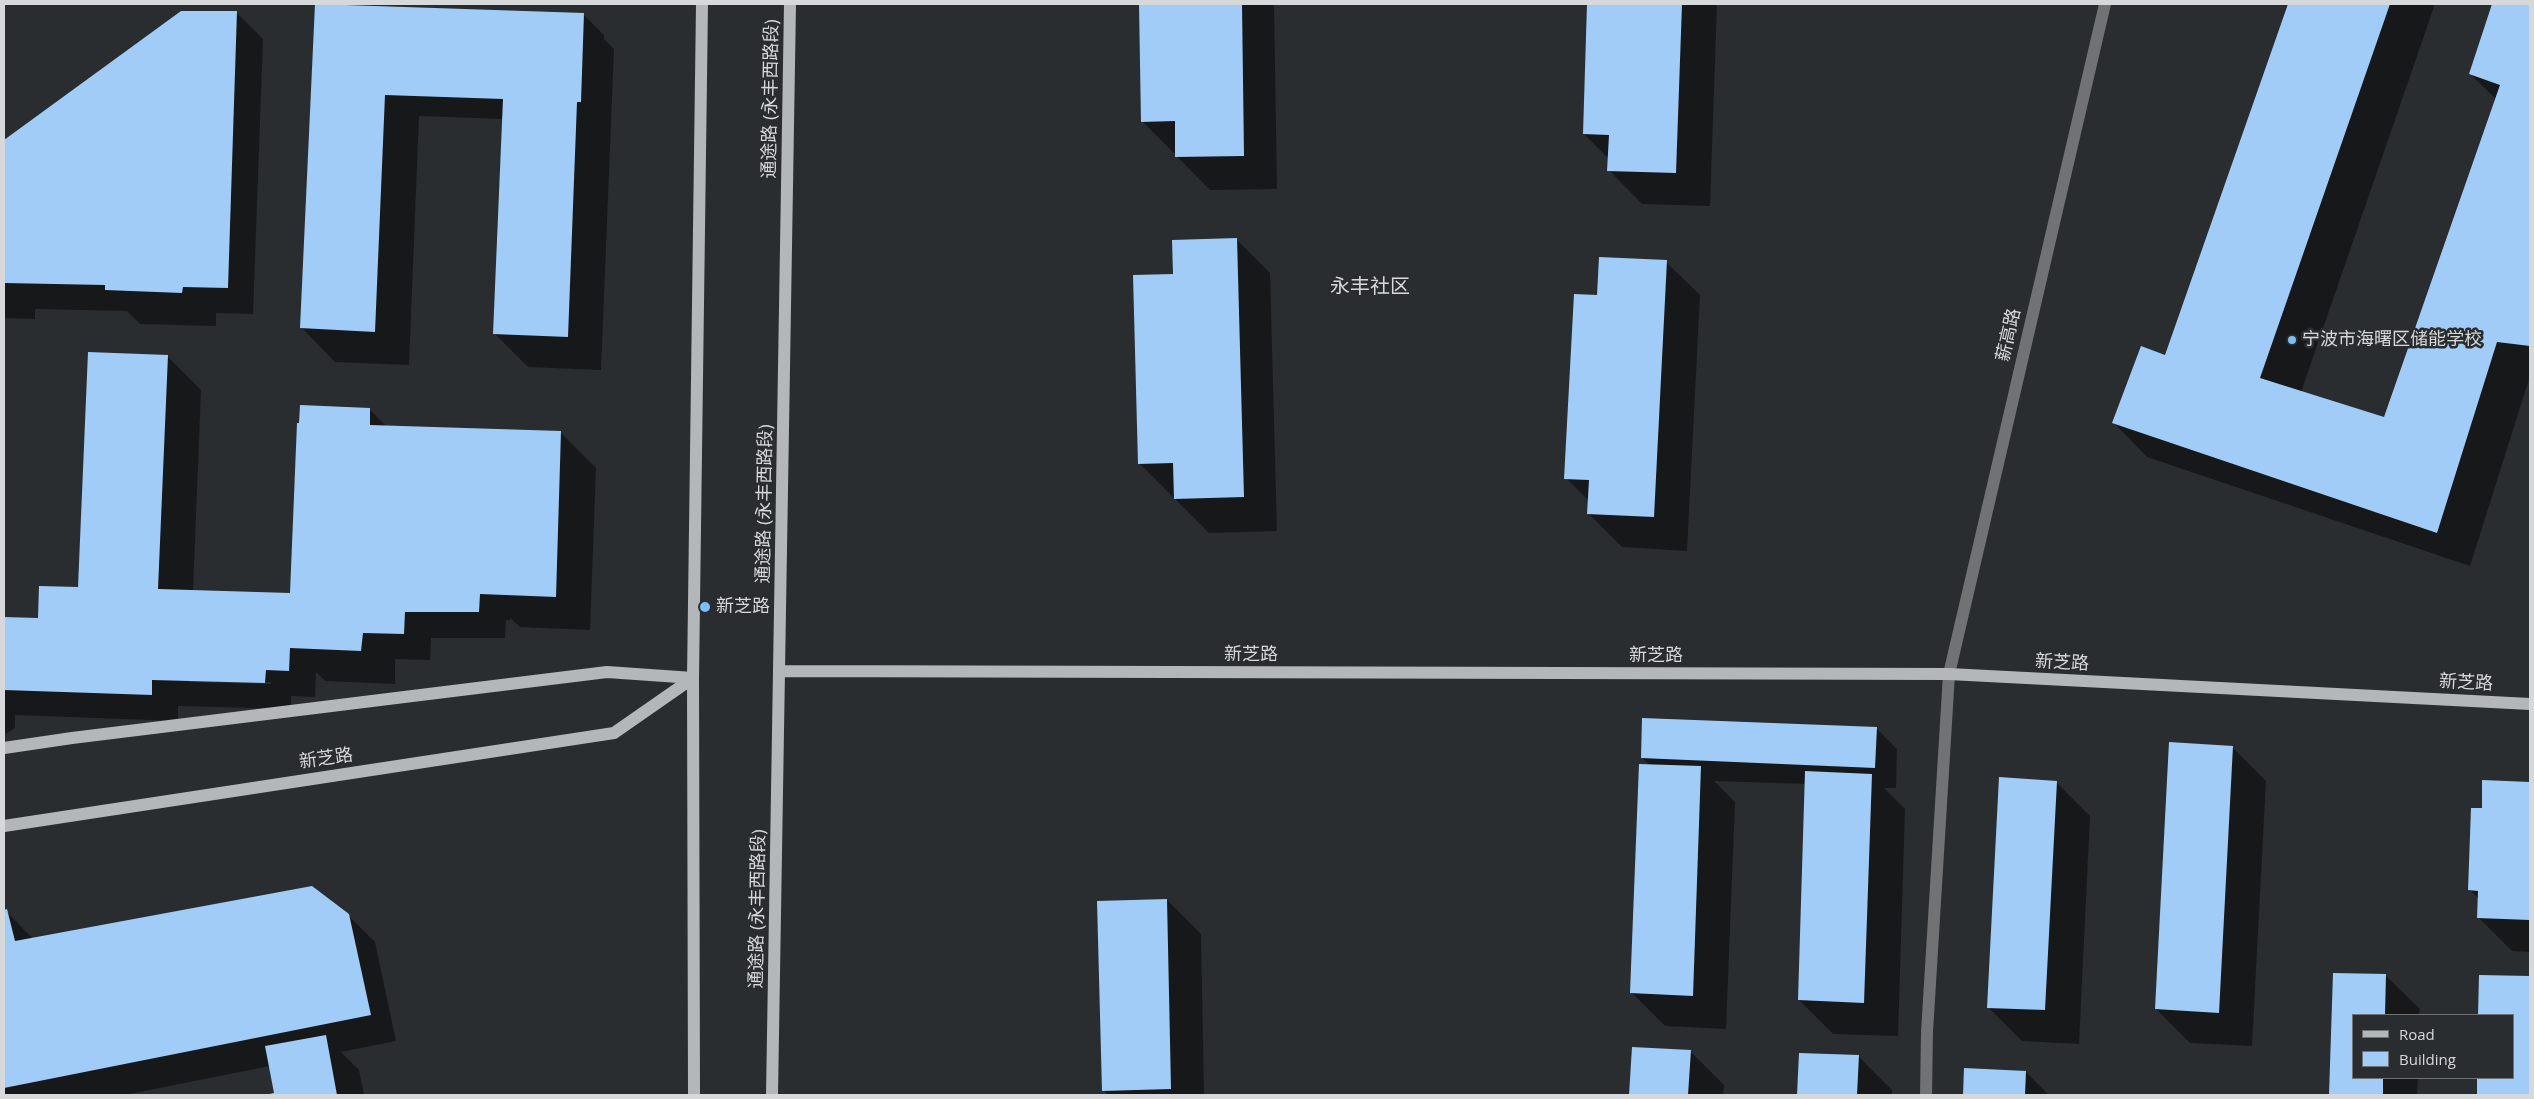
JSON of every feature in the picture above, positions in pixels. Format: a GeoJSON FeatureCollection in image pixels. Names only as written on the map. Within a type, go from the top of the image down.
{"type":"FeatureCollection","features":[{"type":"Feature","properties":{"kind":"main road"},"geometry":{"type":"LineString","coordinates":[[694,1095],[693,678],[702,4]]}},
{"type":"Feature","properties":{"kind":"main road","name":"通途路 (永丰西路段)"},"geometry":{"type":"LineString","coordinates":[[772,1095],[781,671],[790,4]]}},
{"type":"Feature","properties":{"kind":"main road","name":"新芝路"},"geometry":{"type":"LineString","coordinates":[[781,671],[1949,674],[2530,704]]}},
{"type":"Feature","properties":{"kind":"main road"},"geometry":{"type":"LineString","coordinates":[[4,748],[82,736],[607,672],[693,678]]}},
{"type":"Feature","properties":{"kind":"main road","name":"新芝路"},"geometry":{"type":"LineString","coordinates":[[4,826],[614,733],[693,678]]}},
{"type":"Feature","properties":{"kind":"street","name":"薪高路"},"geometry":{"type":"LineString","coordinates":[[1926,1095],[1927,1032],[1949,674],[2105,4]]}},
{"type":"Feature","properties":{"kind":"building"},"geometry":{"type":"Polygon","coordinates":[[[315,4],[584,13],[581,102],[577,102],[568,337],[493,334],[503,99],[385,95],[375,332],[300,328],[315,4]]]}},
{"type":"Feature","properties":{"kind":"building"},"geometry":{"type":"Polygon","coordinates":[[[1139,4],[1242,4],[1244,156],[1175,157],[1175,121],[1141,122],[1139,4]]]}},
{"type":"Feature","properties":{"kind":"building"},"geometry":{"type":"Polygon","coordinates":[[[1587,4],[1682,4],[1676,173],[1607,171],[1609,135],[1583,134],[1587,4]]]}},
{"type":"Feature","properties":{"kind":"building"},"geometry":{"type":"Polygon","coordinates":[[[2288,4],[2390,4],[2260,378],[2384,417],[2500,85],[2469,74],[2492,4],[2530,4],[2530,346],[2497,342],[2437,533],[2112,423],[2141,346],[2165,355],[2288,4]]]}},
{"type":"Feature","properties":{"kind":"building"},"geometry":{"type":"Polygon","coordinates":[[[181,11],[237,11],[228,288],[183,287],[182,293],[105,290],[105,285],[4,283],[4,140],[181,11]]]}},
{"type":"Feature","properties":{"kind":"building"},"geometry":{"type":"Polygon","coordinates":[[[1237,238],[1244,497],[1174,499],[1173,463],[1138,464],[1133,275],[1173,274],[1172,240],[1237,238]]]}},
{"type":"Feature","properties":{"kind":"building"},"geometry":{"type":"Polygon","coordinates":[[[1599,257],[1667,260],[1654,517],[1587,514],[1589,480],[1564,479],[1574,294],[1597,295],[1599,257]]]}},
{"type":"Feature","properties":{"kind":"building"},"geometry":{"type":"Polygon","coordinates":[[[88,352],[168,355],[158,589],[290,593],[297,423],[299,423],[300,405],[370,408],[370,425],[561,431],[556,597],[480,594],[479,612],[405,612],[404,634],[363,633],[361,651],[290,648],[289,671],[266,670],[265,683],[152,680],[152,695],[4,690],[4,617],[38,618],[39,586],[78,587],[88,352]]]}},
{"type":"Feature","properties":{"kind":"building"},"geometry":{"type":"Polygon","coordinates":[[[1642,718],[1877,727],[1875,768],[1641,758],[1642,718]]]}},
{"type":"Feature","properties":{"kind":"building"},"geometry":{"type":"Polygon","coordinates":[[[2169,742],[2233,746],[2219,1013],[2155,1009],[2169,742]]]}},
{"type":"Feature","properties":{"kind":"building"},"geometry":{"type":"Polygon","coordinates":[[[1639,764],[1701,766],[1693,996],[1630,993],[1639,764]]]}},
{"type":"Feature","properties":{"kind":"building"},"geometry":{"type":"Polygon","coordinates":[[[1805,771],[1872,774],[1864,1003],[1798,1000],[1805,771]]]}},
{"type":"Feature","properties":{"kind":"building"},"geometry":{"type":"Polygon","coordinates":[[[1999,777],[2057,781],[2045,1010],[1987,1008],[1999,777]]]}},
{"type":"Feature","properties":{"kind":"building"},"geometry":{"type":"Polygon","coordinates":[[[2482,780],[2530,782],[2530,920],[2477,918],[2478,891],[2468,890],[2471,808],[2482,808],[2482,780]]]}},
{"type":"Feature","properties":{"kind":"building"},"geometry":{"type":"Polygon","coordinates":[[[312,886],[349,914],[371,1015],[4,1088],[4,910],[7,909],[15,941],[312,886]]]}},
{"type":"Feature","properties":{"kind":"building"},"geometry":{"type":"Polygon","coordinates":[[[1167,899],[1171,1089],[1102,1091],[1097,901],[1167,899]]]}},
{"type":"Feature","properties":{"kind":"building"},"geometry":{"type":"Polygon","coordinates":[[[2333,973],[2386,974],[2385,1014],[2352,1014],[2352,1079],[2383,1079],[2383,1095],[2329,1095],[2333,973]]]}},
{"type":"Feature","properties":{"kind":"building"},"geometry":{"type":"Polygon","coordinates":[[[2479,975],[2530,976],[2529,1095],[2477,1095],[2477,1079],[2514,1079],[2514,1014],[2478,1014],[2479,975]]]}},
{"type":"Feature","properties":{"kind":"building"},"geometry":{"type":"Polygon","coordinates":[[[326,1035],[337,1095],[265,1095],[274,1093],[265,1046],[326,1035]]]}},
{"type":"Feature","properties":{"kind":"building"},"geometry":{"type":"Polygon","coordinates":[[[1632,1047],[1691,1050],[1688,1095],[1629,1095],[1632,1047]]]}},
{"type":"Feature","properties":{"kind":"building"},"geometry":{"type":"Polygon","coordinates":[[[1799,1053],[1859,1055],[1857,1095],[1797,1095],[1799,1053]]]}},
{"type":"Feature","properties":{"kind":"building"},"geometry":{"type":"Polygon","coordinates":[[[1964,1068],[2026,1071],[2025,1095],[1963,1095],[1964,1068]]]}},
{"type":"Feature","properties":{"kind":"place","name":"宁波市海曙区储能学校"},"geometry":{"type":"Point","coordinates":[2292,340]}},
{"type":"Feature","properties":{"kind":"place","name":"新芝路"},"geometry":{"type":"Point","coordinates":[705,607]}},
{"type":"Feature","properties":{"kind":"district","name":"永丰社区"},"geometry":{"type":"Point","coordinates":[1370,287]}}]}
